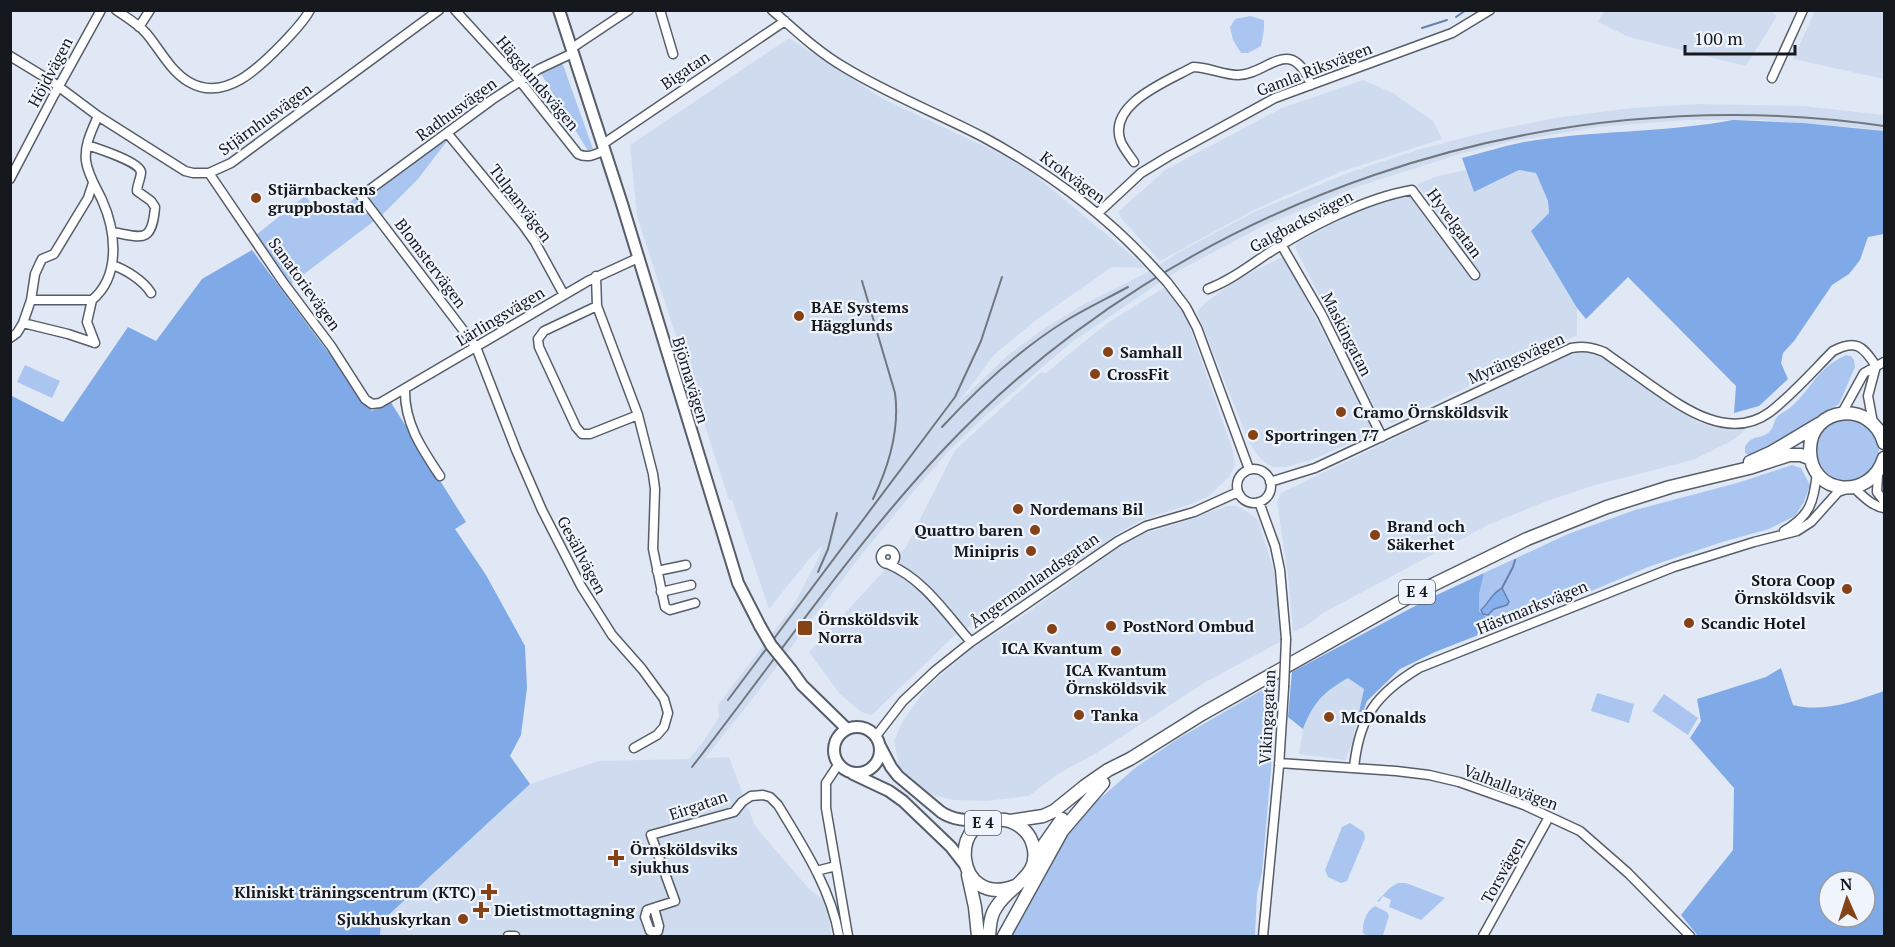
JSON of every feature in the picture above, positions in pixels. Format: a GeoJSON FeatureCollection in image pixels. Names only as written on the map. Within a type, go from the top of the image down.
{"type":"FeatureCollection","features":[{"type":"Feature","properties":{"kind":"highway"},"geometry":{"type":"LineString","coordinates":[[1882,466],[1871,480],[1850,488],[1835,486],[1825,481],[1817,472],[1810,459],[1810,448],[1817,428],[1825,420],[1842,413],[1859,414],[1873,423],[1884,438]]}},
{"type":"Feature","properties":{"kind":"highway","name":"E 4"},"geometry":{"type":"LineString","coordinates":[[1726,473],[1772,452],[1825,420]]}},
{"type":"Feature","properties":{"kind":"highway","name":"E 4"},"geometry":{"type":"LineString","coordinates":[[978,936],[964,851],[968,838],[977,827],[996,819],[1010,821],[1043,816],[1054,811],[1108,770],[1361,623],[1471,566],[1538,535],[1607,507],[1670,487],[1768,463],[1789,455],[1801,455],[1810,459]]}},
{"type":"Feature","properties":{"kind":"highway","name":"E 4"},"geometry":{"type":"LineString","coordinates":[[1034,859],[1060,821],[1130,759]]}},
{"type":"Feature","properties":{"kind":"highway"},"geometry":{"type":"LineString","coordinates":[[1004,936],[1062,831],[1104,783]]}},
{"type":"Feature","properties":{"kind":"highway","name":"E 4"},"geometry":{"type":"LineString","coordinates":[[989,936],[993,911],[1003,897],[1026,878],[1034,859],[1030,838],[1022,828],[1010,821]]}},
{"type":"Feature","properties":{"kind":"highway"},"geometry":{"type":"LineString","coordinates":[[966,868],[976,882],[988,889],[1002,890],[1015,886]]}},
{"type":"Feature","properties":{"kind":"main road","name":"Björnavägen"},"geometry":{"type":"LineString","coordinates":[[559,10],[604,147],[738,583],[771,645],[801,685],[847,729]]}},
{"type":"Feature","properties":{"kind":"main road"},"geometry":{"type":"LineString","coordinates":[[966,868],[951,847],[903,801],[889,791],[838,765],[834,747],[838,736],[847,729],[863,728],[870,731],[898,776],[941,812],[961,820],[989,821]]}},
{"type":"Feature","properties":{"kind":"main road"},"geometry":{"type":"LineString","coordinates":[[853,773],[864,773],[874,767],[880,757],[878,741]]}},
{"type":"Feature","properties":{"kind":"street","name":"Höjdvägen"},"geometry":{"type":"LineString","coordinates":[[10,179],[101,10]]}},
{"type":"Feature","properties":{"kind":"street"},"geometry":{"type":"LineString","coordinates":[[116,10],[140,27],[185,79],[200,86],[219,88],[239,80],[261,65],[302,23],[310,10]]}},
{"type":"Feature","properties":{"kind":"street"},"geometry":{"type":"LineString","coordinates":[[140,27],[150,10]]}},
{"type":"Feature","properties":{"kind":"street","name":"Stjärnhusvägen"},"geometry":{"type":"LineString","coordinates":[[10,56],[59,87],[98,116],[185,171],[198,174],[209,173],[231,164],[439,10]]}},
{"type":"Feature","properties":{"kind":"street","name":"Hägglundsvägen"},"geometry":{"type":"LineString","coordinates":[[455,10],[520,81],[578,154],[591,156],[604,147]]}},
{"type":"Feature","properties":{"kind":"street","name":"Radhusvägen"},"geometry":{"type":"LineString","coordinates":[[362,196],[493,99],[573,50],[629,10]]}},
{"type":"Feature","properties":{"kind":"street"},"geometry":{"type":"LineString","coordinates":[[660,10],[674,54]]}},
{"type":"Feature","properties":{"kind":"street","name":"Krokvägen"},"geometry":{"type":"LineString","coordinates":[[772,10],[842,66],[1005,150],[1056,182],[1098,213],[1148,261],[1186,307],[1197,328],[1249,469]]}},
{"type":"Feature","properties":{"kind":"street","name":"Gamla Riksvägen"},"geometry":{"type":"LineString","coordinates":[[1098,213],[1129,183],[1169,156],[1254,108],[1452,33],[1490,10]]}},
{"type":"Feature","properties":{"kind":"street"},"geometry":{"type":"LineString","coordinates":[[1772,78],[1803,10]]}},
{"type":"Feature","properties":{"kind":"street","name":"Bigatan"},"geometry":{"type":"LineString","coordinates":[[604,147],[785,21]]}},
{"type":"Feature","properties":{"kind":"street"},"geometry":{"type":"LineString","coordinates":[[1134,162],[1121,142],[1119,130],[1121,118],[1134,100],[1193,67],[1245,75],[1270,63],[1286,60],[1296,62],[1302,67],[1311,85]]}},
{"type":"Feature","properties":{"kind":"street"},"geometry":{"type":"LineString","coordinates":[[23,323],[94,342],[87,322],[92,300],[104,285],[112,265],[113,243],[105,208],[86,162],[87,145],[98,116]]}},
{"type":"Feature","properties":{"kind":"street","name":"Tulpanvägen"},"geometry":{"type":"LineString","coordinates":[[448,134],[523,225],[564,295]]}},
{"type":"Feature","properties":{"kind":"street"},"geometry":{"type":"LineString","coordinates":[[87,145],[120,157],[139,168],[141,173],[137,191],[151,201],[155,207],[151,228],[144,236],[137,238],[112,232]]}},
{"type":"Feature","properties":{"kind":"street","name":"Sanatorievägen"},"geometry":{"type":"LineString","coordinates":[[209,173],[283,282],[331,346],[365,399],[372,404],[380,403]]}},
{"type":"Feature","properties":{"kind":"street"},"geometry":{"type":"LineString","coordinates":[[10,338],[17,333],[23,323],[31,300],[35,274],[42,259],[54,254],[88,198],[93,183]]}},
{"type":"Feature","properties":{"kind":"street","name":"Galgbacksvägen"},"geometry":{"type":"LineString","coordinates":[[1208,290],[1224,284],[1266,255],[1346,211],[1374,200],[1412,190]]}},
{"type":"Feature","properties":{"kind":"street","name":"Hyvelgatan"},"geometry":{"type":"LineString","coordinates":[[1412,190],[1475,275]]}},
{"type":"Feature","properties":{"kind":"street","name":"Blomstervägen"},"geometry":{"type":"LineString","coordinates":[[362,196],[477,347]]}},
{"type":"Feature","properties":{"kind":"street","name":"Maskingatan"},"geometry":{"type":"LineString","coordinates":[[1282,246],[1322,315],[1382,437]]}},
{"type":"Feature","properties":{"kind":"street","name":"Lärlingsvägen"},"geometry":{"type":"LineString","coordinates":[[380,403],[596,276],[638,258]]}},
{"type":"Feature","properties":{"kind":"street"},"geometry":{"type":"LineString","coordinates":[[112,265],[143,284],[151,293]]}},
{"type":"Feature","properties":{"kind":"street"},"geometry":{"type":"LineString","coordinates":[[596,276],[597,306],[638,415],[654,482],[653,545],[661,592],[667,609],[695,603]]}},
{"type":"Feature","properties":{"kind":"street"},"geometry":{"type":"LineString","coordinates":[[31,300],[92,300]]}},
{"type":"Feature","properties":{"kind":"street"},"geometry":{"type":"LineString","coordinates":[[597,306],[544,331],[538,339],[539,347],[576,427],[582,434],[590,434],[638,415]]}},
{"type":"Feature","properties":{"kind":"street","name":"Myrängsvägen"},"geometry":{"type":"LineString","coordinates":[[1270,482],[1305,472],[1555,354],[1578,347],[1585,346],[1604,352],[1695,414],[1733,423],[1751,421],[1769,412],[1833,351],[1842,346],[1852,344],[1860,347],[1880,364]]}},
{"type":"Feature","properties":{"kind":"street","name":"Gesällvägen"},"geometry":{"type":"LineString","coordinates":[[477,347],[516,450],[542,510],[581,586],[612,635],[662,694],[666,704],[668,717],[664,728],[657,735],[634,748]]}},
{"type":"Feature","properties":{"kind":"street"},"geometry":{"type":"LineString","coordinates":[[1842,413],[1864,374],[1880,364]]}},
{"type":"Feature","properties":{"kind":"street"},"geometry":{"type":"LineString","coordinates":[[1873,423],[1868,396],[1880,364]]}},
{"type":"Feature","properties":{"kind":"street"},"geometry":{"type":"LineString","coordinates":[[405,389],[411,427],[440,476]]}},
{"type":"Feature","properties":{"kind":"street"},"geometry":{"type":"LineString","coordinates":[[1882,466],[1877,492],[1884,501]]}},
{"type":"Feature","properties":{"kind":"street"},"geometry":{"type":"LineString","coordinates":[[1249,469],[1262,471],[1269,477],[1270,482],[1269,493],[1259,502],[1246,501],[1238,492],[1238,479],[1249,469]]}},
{"type":"Feature","properties":{"kind":"street","name":"Hästmarksvägen"},"geometry":{"type":"LineString","coordinates":[[1777,535],[1797,523],[1808,511],[1813,498],[1817,472]]}},
{"type":"Feature","properties":{"kind":"street"},"geometry":{"type":"LineString","coordinates":[[1850,488],[1880,508],[1884,508]]}},
{"type":"Feature","properties":{"kind":"street","name":"Hästmarksvägen"},"geometry":{"type":"LineString","coordinates":[[1354,768],[1359,736],[1364,721],[1375,704],[1388,689],[1419,668],[1674,567],[1797,531],[1811,522],[1833,496],[1850,488]]}},
{"type":"Feature","properties":{"kind":"street","name":"Ångermanlandsgatan"},"geometry":{"type":"LineString","coordinates":[[878,741],[914,690],[971,642],[1126,536],[1146,526],[1194,512],[1238,492]]}},
{"type":"Feature","properties":{"kind":"street","name":"Vikingagatan"},"geometry":{"type":"LineString","coordinates":[[1259,502],[1275,546],[1286,639],[1279,763],[1263,936]]}},
{"type":"Feature","properties":{"kind":"street"},"geometry":{"type":"LineString","coordinates":[[892,564],[931,594],[971,642]]}},
{"type":"Feature","properties":{"kind":"street"},"geometry":{"type":"LineString","coordinates":[[657,571],[686,565]]}},
{"type":"Feature","properties":{"kind":"street"},"geometry":{"type":"LineString","coordinates":[[661,592],[691,585]]}},
{"type":"Feature","properties":{"kind":"street","name":"Valhallavägen"},"geometry":{"type":"LineString","coordinates":[[1279,763],[1419,774],[1459,782],[1524,805],[1580,831],[1628,873],[1690,936]]}},
{"type":"Feature","properties":{"kind":"street"},"geometry":{"type":"LineString","coordinates":[[838,765],[826,783],[826,808],[848,936]]}},
{"type":"Feature","properties":{"kind":"street","name":"Eirgatan"},"geometry":{"type":"LineString","coordinates":[[654,908],[675,901],[651,835],[734,812],[751,796],[770,797],[778,805],[816,871]]}},
{"type":"Feature","properties":{"kind":"street","name":"Torsvägen"},"geometry":{"type":"LineString","coordinates":[[1483,936],[1549,817]]}},
{"type":"Feature","properties":{"kind":"street"},"geometry":{"type":"LineString","coordinates":[[836,866],[816,871],[831,901],[839,936]]}},
{"type":"Feature","properties":{"kind":"street"},"geometry":{"type":"LineString","coordinates":[[508,936],[515,936]]}},
{"type":"Feature","properties":{"kind":"shaded area"},"geometry":{"type":"Polygon","coordinates":[[[1770,10],[1777,16],[1746,66],[1629,37],[1598,22],[1604,11],[1770,10]]]}},
{"type":"Feature","properties":{"kind":"shaded area"},"geometry":{"type":"Polygon","coordinates":[[[1815,11],[1884,11],[1884,79],[1793,59],[1815,11]]]}},
{"type":"Feature","properties":{"kind":"shaded area"},"geometry":{"type":"Polygon","coordinates":[[[1250,16],[1264,20],[1261,46],[1248,53],[1241,53],[1233,40],[1230,27],[1235,19],[1250,16]]]}},
{"type":"Feature","properties":{"kind":"shaded area"},"geometry":{"type":"Polygon","coordinates":[[[789,38],[883,99],[999,153],[1031,172],[1147,268],[1112,267],[1036,320],[994,355],[958,403],[1007,356],[1042,330],[1084,304],[1148,272],[1181,251],[1256,211],[1348,173],[1417,150],[1490,131],[1555,118],[1631,108],[1698,104],[1803,106],[1884,115],[1884,131],[1760,120],[1688,120],[1598,127],[1509,142],[1460,154],[1359,186],[1265,225],[1174,273],[1072,342],[987,414],[947,453],[858,559],[705,758],[729,757],[755,826],[810,890],[827,902],[831,936],[380,936],[381,922],[530,784],[598,761],[689,759],[719,717],[718,705],[793,606],[817,561],[823,545],[769,609],[732,500],[729,500],[637,216],[630,145],[789,38]]]}},
{"type":"Feature","properties":{"kind":"shaded area"},"geometry":{"type":"Polygon","coordinates":[[[562,62],[593,149],[588,151],[540,72],[562,62]]]}},
{"type":"Feature","properties":{"kind":"shaded area"},"geometry":{"type":"Polygon","coordinates":[[[1363,80],[1393,93],[1433,121],[1442,139],[1340,172],[1256,209],[1160,261],[1118,212],[1165,170],[1282,108],[1363,80]]]}},
{"type":"Feature","properties":{"kind":"shaded area"},"geometry":{"type":"Polygon","coordinates":[[[1733,120],[1803,123],[1884,131],[1884,234],[1868,237],[1860,260],[1849,274],[1832,285],[1794,341],[1783,353],[1781,363],[1788,379],[1759,406],[1734,413],[1736,386],[1628,277],[1586,319],[1577,308],[1531,231],[1549,213],[1548,201],[1536,173],[1519,170],[1474,192],[1462,158],[1550,138],[1681,127],[1733,120]]]}},
{"type":"Feature","properties":{"kind":"shaded area"},"geometry":{"type":"Polygon","coordinates":[[[442,141],[447,141],[418,179],[380,217],[369,204],[370,193],[442,141]]]}},
{"type":"Feature","properties":{"kind":"shaded area"},"geometry":{"type":"Polygon","coordinates":[[[1466,170],[1474,192],[1519,170],[1536,173],[1548,201],[1549,213],[1531,231],[1577,308],[1577,335],[1392,423],[1380,418],[1295,247],[1297,243],[1370,204],[1409,194],[1472,278],[1478,273],[1417,184],[1438,176],[1466,170]]]}},
{"type":"Feature","properties":{"kind":"shaded area"},"geometry":{"type":"Polygon","coordinates":[[[305,196],[321,213],[334,214],[356,197],[374,221],[291,284],[256,235],[305,196]]]}},
{"type":"Feature","properties":{"kind":"shaded area"},"geometry":{"type":"Polygon","coordinates":[[[252,250],[372,411],[390,401],[466,522],[455,529],[486,575],[525,646],[527,688],[521,735],[510,756],[530,784],[381,922],[380,936],[11,936],[10,395],[63,422],[128,327],[156,341],[202,279],[252,250]]]}},
{"type":"Feature","properties":{"kind":"shaded area"},"geometry":{"type":"Polygon","coordinates":[[[1284,256],[1374,432],[1314,459],[1286,467],[1273,467],[1259,457],[1249,442],[1197,312],[1205,303],[1238,279],[1284,256]]]}},
{"type":"Feature","properties":{"kind":"shaded area"},"geometry":{"type":"Polygon","coordinates":[[[1165,287],[1186,316],[1233,451],[1235,465],[1229,477],[1209,496],[1142,520],[1019,600],[968,627],[953,637],[872,715],[860,711],[839,693],[809,652],[906,547],[955,450],[1041,372],[1046,373],[1106,324],[1165,287]]]}},
{"type":"Feature","properties":{"kind":"shaded area"},"geometry":{"type":"Polygon","coordinates":[[[1589,351],[1598,353],[1699,423],[1726,429],[1747,428],[1735,439],[1693,460],[1595,485],[1544,502],[1488,525],[1321,614],[1309,624],[1293,632],[1289,584],[1277,502],[1281,493],[1571,353],[1589,351]]]}},
{"type":"Feature","properties":{"kind":"shaded area"},"geometry":{"type":"Polygon","coordinates":[[[1846,355],[1851,356],[1854,360],[1855,367],[1839,404],[1778,442],[1749,455],[1745,453],[1745,447],[1750,440],[1770,431],[1777,417],[1799,399],[1828,366],[1846,355]]]}},
{"type":"Feature","properties":{"kind":"shaded area"},"geometry":{"type":"Polygon","coordinates":[[[25,365],[60,381],[52,398],[17,382],[25,365]]]}},
{"type":"Feature","properties":{"kind":"shaded area"},"geometry":{"type":"Polygon","coordinates":[[[1842,419],[1854,419],[1870,428],[1877,438],[1879,450],[1877,462],[1870,472],[1854,481],[1842,481],[1831,476],[1822,467],[1817,456],[1817,444],[1822,433],[1831,424],[1842,419]]]}},
{"type":"Feature","properties":{"kind":"shaded area"},"geometry":{"type":"Polygon","coordinates":[[[1792,465],[1801,468],[1810,485],[1804,502],[1795,516],[1769,529],[1648,567],[1491,630],[1485,616],[1479,611],[1479,595],[1484,573],[1568,534],[1635,510],[1737,483],[1792,465]]]}},
{"type":"Feature","properties":{"kind":"shaded area"},"geometry":{"type":"Polygon","coordinates":[[[1227,506],[1242,508],[1258,520],[1274,571],[1280,642],[1204,683],[1095,754],[1056,775],[1029,796],[987,801],[954,800],[919,792],[899,774],[894,741],[902,722],[928,686],[974,647],[1141,534],[1227,506]]]}},
{"type":"Feature","properties":{"kind":"shaded area"},"geometry":{"type":"Polygon","coordinates":[[[1484,573],[1479,595],[1479,611],[1485,616],[1491,630],[1435,652],[1400,669],[1367,701],[1363,712],[1359,712],[1364,689],[1348,678],[1320,699],[1303,729],[1288,717],[1292,672],[1428,599],[1484,573]]]}},
{"type":"Feature","properties":{"kind":"shaded area"},"geometry":{"type":"Polygon","coordinates":[[[1502,588],[1509,602],[1507,605],[1494,609],[1488,615],[1483,614],[1481,610],[1502,588]]]}},
{"type":"Feature","properties":{"kind":"shaded area"},"geometry":{"type":"Polygon","coordinates":[[[1781,668],[1793,705],[1828,707],[1884,691],[1884,936],[1698,936],[1681,915],[1733,850],[1734,788],[1690,738],[1701,721],[1697,699],[1766,677],[1781,668]]]}},
{"type":"Feature","properties":{"kind":"shaded area"},"geometry":{"type":"Polygon","coordinates":[[[1348,678],[1364,689],[1352,744],[1345,760],[1299,754],[1303,729],[1310,711],[1329,689],[1348,678]]]}},
{"type":"Feature","properties":{"kind":"shaded area"},"geometry":{"type":"Polygon","coordinates":[[[1276,682],[1271,770],[1262,872],[1257,894],[1255,936],[1007,936],[1034,871],[1089,808],[1135,768],[1176,740],[1276,682]]]}},
{"type":"Feature","properties":{"kind":"shaded area"},"geometry":{"type":"Polygon","coordinates":[[[1597,693],[1634,704],[1629,723],[1591,711],[1597,693]]]}},
{"type":"Feature","properties":{"kind":"shaded area"},"geometry":{"type":"Polygon","coordinates":[[[1664,694],[1698,718],[1688,735],[1652,711],[1664,694]]]}},
{"type":"Feature","properties":{"kind":"shaded area"},"geometry":{"type":"Polygon","coordinates":[[[1350,823],[1364,832],[1365,838],[1347,881],[1341,883],[1328,877],[1325,870],[1342,827],[1350,823]]]}},
{"type":"Feature","properties":{"kind":"shaded area"},"geometry":{"type":"Polygon","coordinates":[[[1398,883],[1406,883],[1445,898],[1421,920],[1389,907],[1391,900],[1383,896],[1379,902],[1377,901],[1398,883]]]}},
{"type":"Feature","properties":{"kind":"shaded area"},"geometry":{"type":"Polygon","coordinates":[[[1375,906],[1387,912],[1389,916],[1383,935],[1367,936],[1363,933],[1364,921],[1369,911],[1375,906]]]}},
{"type":"Feature","properties":{"kind":"waterway"},"geometry":{"type":"LineString","coordinates":[[1456,17],[1466,10]]}},
{"type":"Feature","properties":{"kind":"waterway"},"geometry":{"type":"LineString","coordinates":[[1422,28],[1447,20]]}},
{"type":"Feature","properties":{"kind":"waterway"},"geometry":{"type":"LineString","coordinates":[[1502,588],[1515,560]]}},
{"type":"Feature","properties":{"kind":"railway"},"geometry":{"type":"LineString","coordinates":[[692,767],[845,565],[909,487],[943,450],[1038,362],[1142,286],[1255,224],[1375,175],[1499,140],[1627,120],[1756,115],[1884,126]]}},
{"type":"Feature","properties":{"kind":"railway"},"geometry":{"type":"LineString","coordinates":[[728,700],[955,397],[981,341],[1002,277]]}},
{"type":"Feature","properties":{"kind":"railway"},"geometry":{"type":"LineString","coordinates":[[862,281],[895,393],[896,407],[892,448],[873,499]]}},
{"type":"Feature","properties":{"kind":"railway"},"geometry":{"type":"LineString","coordinates":[[942,427],[986,383],[1033,343],[1067,320],[1128,287]]}},
{"type":"Feature","properties":{"kind":"railway"},"geometry":{"type":"LineString","coordinates":[[818,572],[828,549],[837,513]]}},
{"type":"Feature","properties":{"kind":"place","name":"Stjärnbackens gruppbostad"},"geometry":{"type":"Point","coordinates":[256,198]}},
{"type":"Feature","properties":{"kind":"place","name":"BAE Systems Hägglunds"},"geometry":{"type":"Point","coordinates":[799,316]}},
{"type":"Feature","properties":{"kind":"place","name":"Samhall"},"geometry":{"type":"Point","coordinates":[1108,352]}},
{"type":"Feature","properties":{"kind":"place","name":"CrossFit"},"geometry":{"type":"Point","coordinates":[1095,374]}},
{"type":"Feature","properties":{"kind":"place","name":"Cramo Örnsköldsvik"},"geometry":{"type":"Point","coordinates":[1341,412]}},
{"type":"Feature","properties":{"kind":"place","name":"Sportringen 77"},"geometry":{"type":"Point","coordinates":[1253,435]}},
{"type":"Feature","properties":{"kind":"place","name":"Nordemans Bil"},"geometry":{"type":"Point","coordinates":[1018,509]}},
{"type":"Feature","properties":{"kind":"place","name":"Quattro baren"},"geometry":{"type":"Point","coordinates":[1035,530]}},
{"type":"Feature","properties":{"kind":"place","name":"Brand och Säkerhet"},"geometry":{"type":"Point","coordinates":[1375,535]}},
{"type":"Feature","properties":{"kind":"place","name":"Minipris"},"geometry":{"type":"Point","coordinates":[1031,551]}},
{"type":"Feature","properties":{"kind":"place","name":"Stora Coop Örnsköldsvik"},"geometry":{"type":"Point","coordinates":[1847,589]}},
{"type":"Feature","properties":{"kind":"place","name":"Scandic Hotel"},"geometry":{"type":"Point","coordinates":[1689,623]}},
{"type":"Feature","properties":{"kind":"place","name":"PostNord Ombud"},"geometry":{"type":"Point","coordinates":[1111,626]}},
{"type":"Feature","properties":{"kind":"place","name":"Örnsköldsvik Norra"},"geometry":{"type":"Point","coordinates":[805,628]}},
{"type":"Feature","properties":{"kind":"place","name":"ICA Kvantum"},"geometry":{"type":"Point","coordinates":[1052,629]}},
{"type":"Feature","properties":{"kind":"place","name":"ICA Kvantum Örnsköldsvik"},"geometry":{"type":"Point","coordinates":[1116,651]}},
{"type":"Feature","properties":{"kind":"place","name":"Tanka"},"geometry":{"type":"Point","coordinates":[1079,715]}},
{"type":"Feature","properties":{"kind":"place","name":"McDonalds"},"geometry":{"type":"Point","coordinates":[1329,717]}},
{"type":"Feature","properties":{"kind":"place","name":"Örnsköldsviks sjukhus"},"geometry":{"type":"Point","coordinates":[616,858]}},
{"type":"Feature","properties":{"kind":"place","name":"Kliniskt träningscentrum (KTC)"},"geometry":{"type":"Point","coordinates":[489,892]}},
{"type":"Feature","properties":{"kind":"place","name":"Dietistmottagning"},"geometry":{"type":"Point","coordinates":[481,910]}},
{"type":"Feature","properties":{"kind":"place","name":"Sjukhuskyrkan"},"geometry":{"type":"Point","coordinates":[463,919]}}]}
